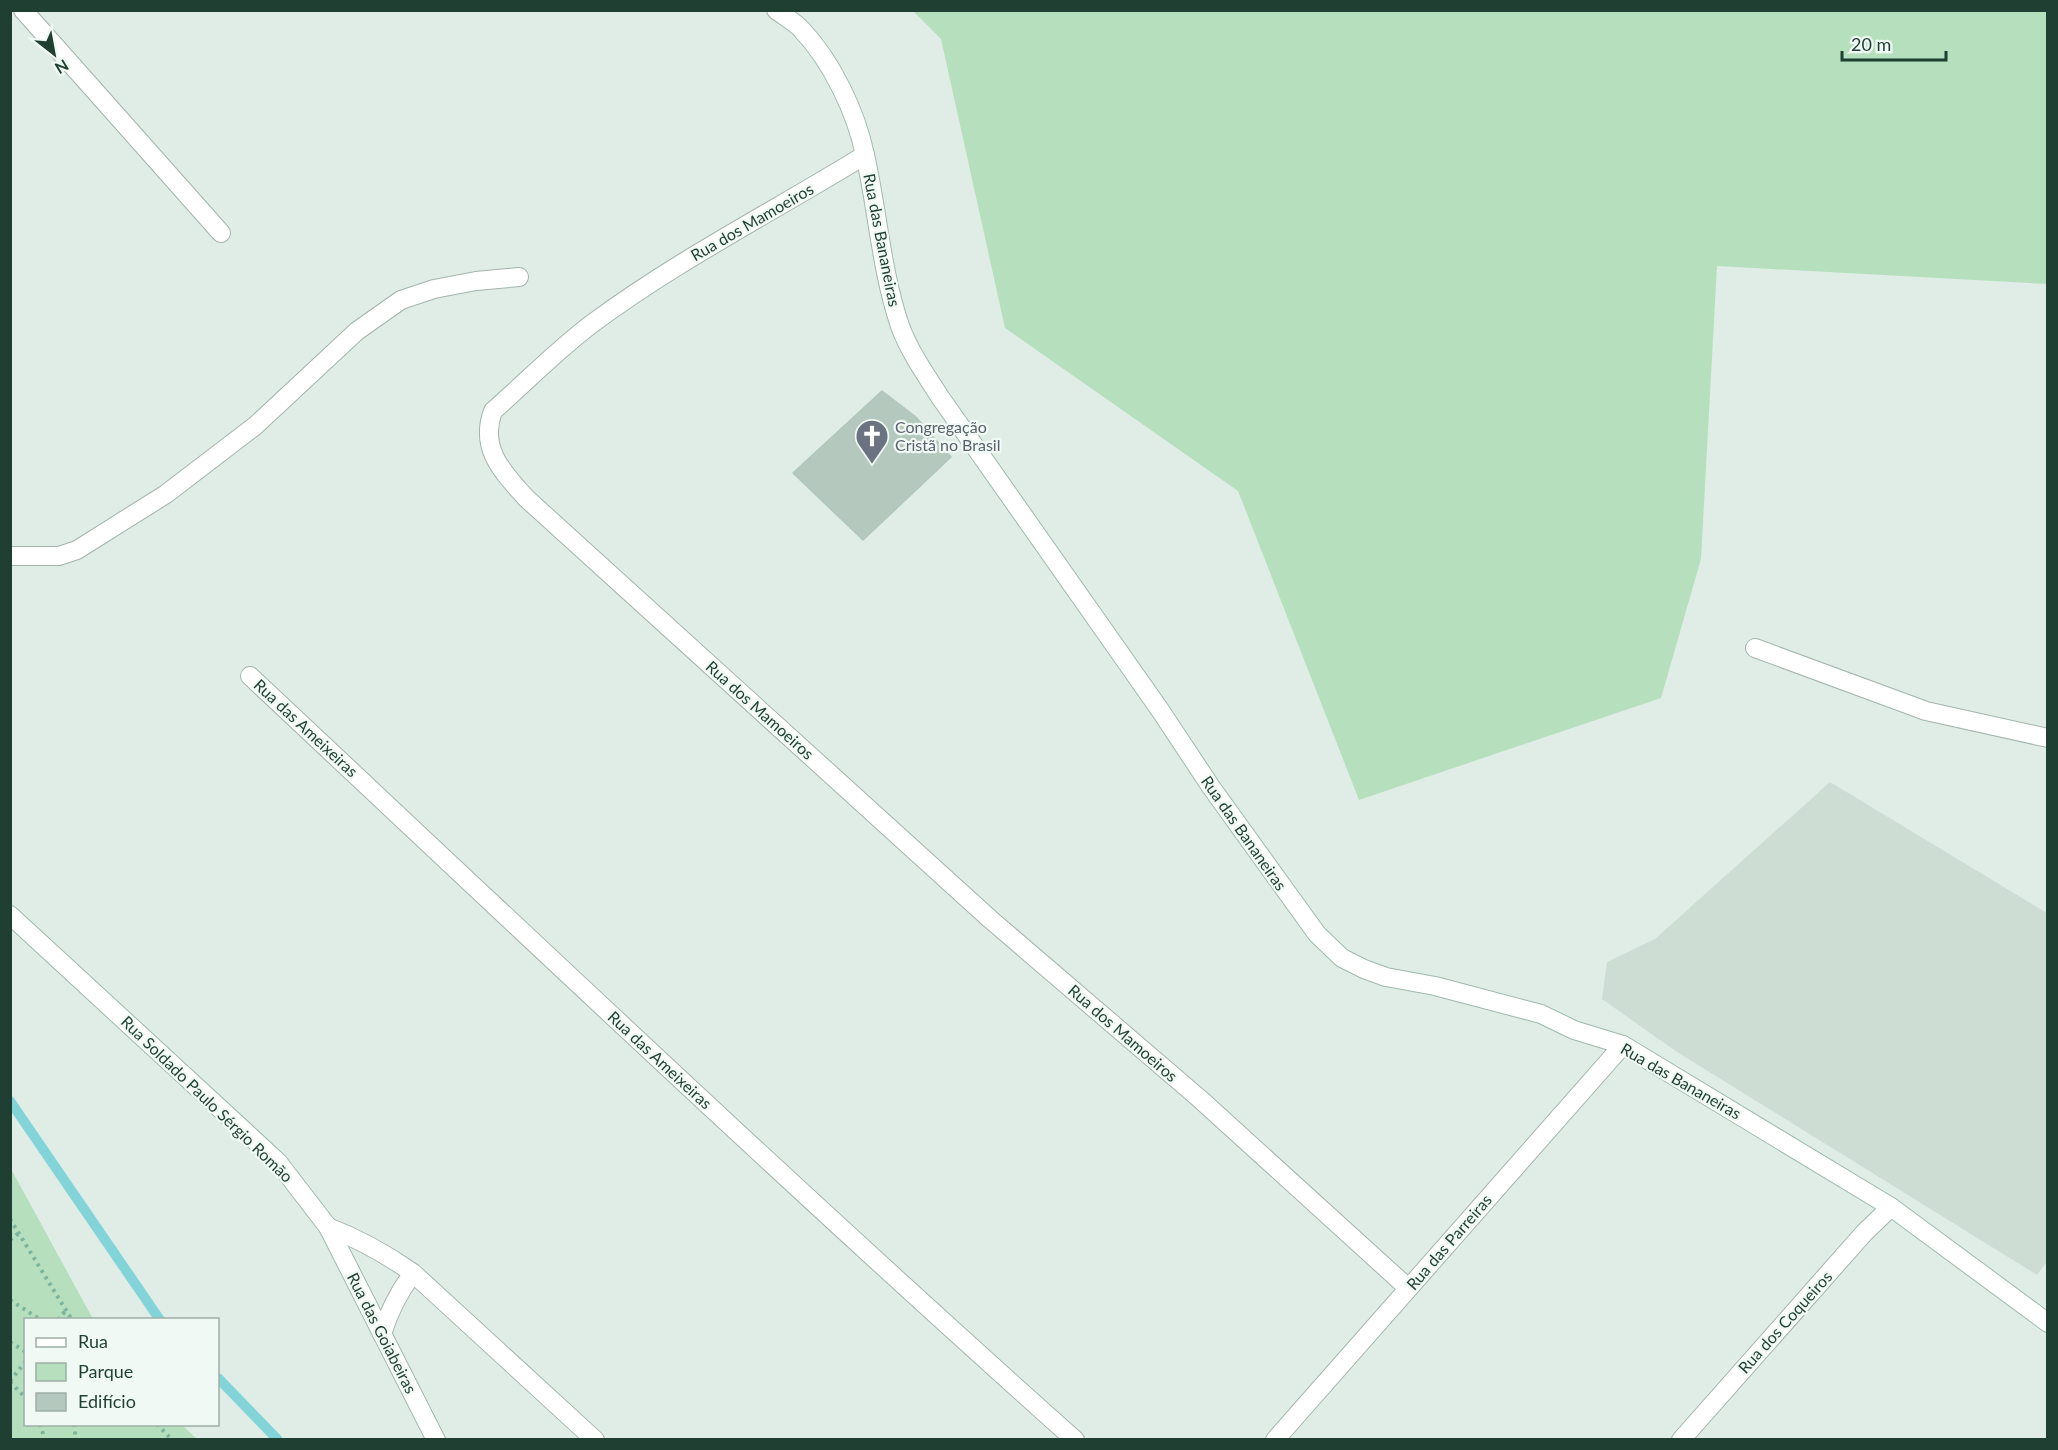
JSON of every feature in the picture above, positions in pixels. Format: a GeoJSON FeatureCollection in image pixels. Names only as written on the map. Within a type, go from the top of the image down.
{"type":"FeatureCollection","features":[{"type":"Feature","properties":{"kind":"street"},"geometry":{"type":"LineString","coordinates":[[22,10],[221,232]]}},
{"type":"Feature","properties":{"kind":"street","name":"Rua das Bananeiras"},"geometry":{"type":"LineString","coordinates":[[776,10],[801,29],[829,64],[857,128],[865,155],[880,248],[890,291],[901,328],[915,356],[940,398],[1147,691],[1211,787],[1317,934],[1342,958],[1386,977],[1435,986],[1541,1014],[1574,1030],[1623,1045],[1891,1207],[2048,1323]]}},
{"type":"Feature","properties":{"kind":"street","name":"Rua dos Mamoeiros"},"geometry":{"type":"LineString","coordinates":[[865,155],[787,203],[681,263],[591,325],[493,411],[487,431],[489,443],[500,469],[526,498],[990,919],[1200,1099],[1408,1288]]}},
{"type":"Feature","properties":{"kind":"street"},"geometry":{"type":"LineString","coordinates":[[10,556],[59,556],[77,550],[166,494],[255,426],[357,331],[401,300],[434,289],[476,281],[519,277]]}},
{"type":"Feature","properties":{"kind":"street"},"geometry":{"type":"LineString","coordinates":[[1755,648],[1926,711],[2048,738]]}},
{"type":"Feature","properties":{"kind":"street","name":"Rua das Ameixeiras"},"geometry":{"type":"LineString","coordinates":[[250,676],[608,1012],[939,1318],[1075,1440]]}},
{"type":"Feature","properties":{"kind":"street","name":"Rua Soldado Paulo Sérgio Romão"},"geometry":{"type":"LineString","coordinates":[[10,915],[279,1162],[328,1227]]}},
{"type":"Feature","properties":{"kind":"street","name":"Rua das Parreiras"},"geometry":{"type":"LineString","coordinates":[[1275,1440],[1623,1045]]}},
{"type":"Feature","properties":{"kind":"street","name":"Rua dos Coqueiros"},"geometry":{"type":"LineString","coordinates":[[1681,1440],[1864,1233],[1891,1207]]}},
{"type":"Feature","properties":{"kind":"street"},"geometry":{"type":"LineString","coordinates":[[328,1227],[385,1253],[413,1273],[595,1440]]}},
{"type":"Feature","properties":{"kind":"street","name":"Rua das Goiabeiras"},"geometry":{"type":"LineString","coordinates":[[328,1227],[436,1440]]}},
{"type":"Feature","properties":{"kind":"street"},"geometry":{"type":"LineString","coordinates":[[382,1334],[399,1292],[413,1273]]}},
{"type":"Feature","properties":{"kind":"path"},"geometry":{"type":"LineString","coordinates":[[10,1219],[71,1318]]}},
{"type":"Feature","properties":{"kind":"path"},"geometry":{"type":"LineString","coordinates":[[10,1240],[20,1233]]}},
{"type":"Feature","properties":{"kind":"path"},"geometry":{"type":"LineString","coordinates":[[10,1300],[38,1318]]}},
{"type":"Feature","properties":{"kind":"path"},"geometry":{"type":"LineString","coordinates":[[60,1318],[66,1310]]}},
{"type":"Feature","properties":{"kind":"path"},"geometry":{"type":"LineString","coordinates":[[10,1342],[24,1351]]}},
{"type":"Feature","properties":{"kind":"path"},"geometry":{"type":"LineString","coordinates":[[24,1364],[10,1382],[24,1396]]}},
{"type":"Feature","properties":{"kind":"path"},"geometry":{"type":"LineString","coordinates":[[158,1426],[172,1440]]}},
{"type":"Feature","properties":{"kind":"shaded area"},"geometry":{"type":"Polygon","coordinates":[[[1830,782],[2047,913],[2048,1260],[2037,1275],[1677,1052],[1602,999],[1607,962],[1655,939],[1830,782]]]}},
{"type":"Feature","properties":{"kind":"green space"},"geometry":{"type":"Polygon","coordinates":[[[913,11],[2047,11],[2047,284],[1717,266],[1701,559],[1661,698],[1359,800],[1238,491],[1005,328],[941,39],[913,11]]]}},
{"type":"Feature","properties":{"kind":"green space"},"geometry":{"type":"Polygon","coordinates":[[[10,1167],[92,1318],[24,1318],[24,1426],[183,1426],[197,1439],[11,1439],[10,1167]]]}},
{"type":"Feature","properties":{"kind":"building","name":"Congregação Cristã no Brasil"},"geometry":{"type":"Polygon","coordinates":[[[882,391],[916,417],[951,457],[863,540],[793,473],[882,391]]]}},
{"type":"Feature","properties":{"kind":"waterway"},"geometry":{"type":"LineString","coordinates":[[10,1101],[159,1318]]}},
{"type":"Feature","properties":{"kind":"waterway"},"geometry":{"type":"LineString","coordinates":[[219,1379],[278,1440]]}},
{"type":"Feature","properties":{"kind":"place","name":"Congregação Cristã no Brasil"},"geometry":{"type":"Point","coordinates":[872,465]}}]}
